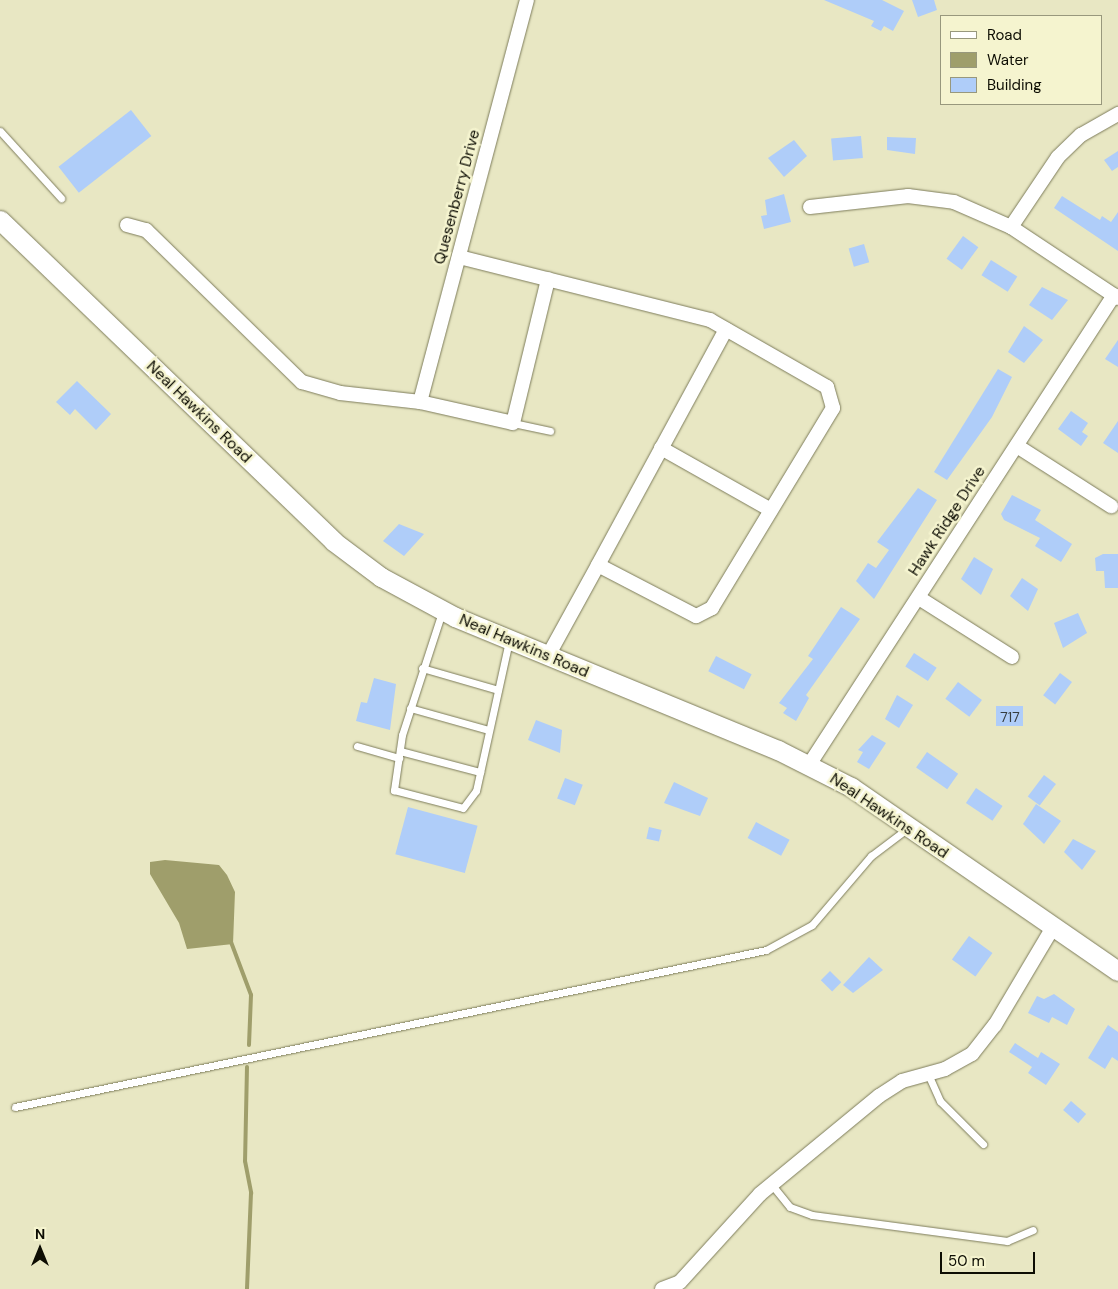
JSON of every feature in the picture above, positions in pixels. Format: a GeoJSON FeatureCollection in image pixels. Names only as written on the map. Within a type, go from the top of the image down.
{"type":"FeatureCollection","features":[{"type":"Feature","properties":{"kind":"street","name":"Quesenberry Drive"},"geometry":{"type":"LineString","coordinates":[[420,402],[527,0]]}},
{"type":"Feature","properties":{"kind":"street"},"geometry":{"type":"LineString","coordinates":[[1011,228],[1069,146],[1118,114]]}},
{"type":"Feature","properties":{"kind":"street"},"geometry":{"type":"LineString","coordinates":[[810,207],[890,197],[930,198],[982,212],[1011,228],[1116,296]]}},
{"type":"Feature","properties":{"kind":"street","name":"Neal Hawkins Road"},"geometry":{"type":"LineString","coordinates":[[0,220],[333,541],[381,577],[442,611],[809,765],[910,827],[1052,929],[1118,971]]}},
{"type":"Feature","properties":{"kind":"street"},"geometry":{"type":"LineString","coordinates":[[127,225],[146,230],[302,382],[340,393],[420,402],[513,423],[548,279]]}},
{"type":"Feature","properties":{"kind":"street"},"geometry":{"type":"LineString","coordinates":[[459,257],[710,320],[827,387],[833,408],[712,608],[696,616],[598,566]]}},
{"type":"Feature","properties":{"kind":"street","name":"Hawk Ridge Drive"},"geometry":{"type":"LineString","coordinates":[[809,765],[1116,296]]}},
{"type":"Feature","properties":{"kind":"street"},"geometry":{"type":"LineString","coordinates":[[548,656],[726,328]]}},
{"type":"Feature","properties":{"kind":"street"},"geometry":{"type":"LineString","coordinates":[[1017,446],[1111,506]]}},
{"type":"Feature","properties":{"kind":"street"},"geometry":{"type":"LineString","coordinates":[[662,448],[771,510]]}},
{"type":"Feature","properties":{"kind":"street"},"geometry":{"type":"LineString","coordinates":[[919,598],[1012,657]]}},
{"type":"Feature","properties":{"kind":"street"},"geometry":{"type":"LineString","coordinates":[[662,1289],[680,1282],[772,1184],[879,1096],[902,1080],[928,1074],[972,1054],[995,1025],[1052,929]]}},
{"type":"Feature","properties":{"kind":"lane"},"geometry":{"type":"LineString","coordinates":[[0,132],[61,198]]}},
{"type":"Feature","properties":{"kind":"lane"},"geometry":{"type":"LineString","coordinates":[[513,423],[550,431]]}},
{"type":"Feature","properties":{"kind":"lane"},"geometry":{"type":"LineString","coordinates":[[442,611],[410,708],[399,754],[394,790],[463,808],[476,791],[510,640]]}},
{"type":"Feature","properties":{"kind":"lane"},"geometry":{"type":"LineString","coordinates":[[422,668],[498,690]]}},
{"type":"Feature","properties":{"kind":"lane"},"geometry":{"type":"LineString","coordinates":[[410,708],[489,730]]}},
{"type":"Feature","properties":{"kind":"lane"},"geometry":{"type":"LineString","coordinates":[[357,746],[480,772]]}},
{"type":"Feature","properties":{"kind":"lane"},"geometry":{"type":"LineString","coordinates":[[15,1106],[766,950],[812,925],[871,856],[910,827]]}},
{"type":"Feature","properties":{"kind":"lane"},"geometry":{"type":"LineString","coordinates":[[928,1074],[940,1101],[983,1144]]}},
{"type":"Feature","properties":{"kind":"lane"},"geometry":{"type":"LineString","coordinates":[[772,1184],[790,1207],[812,1214],[1007,1241],[1033,1230]]}},
{"type":"Feature","properties":{"kind":"water"},"geometry":{"type":"Polygon","coordinates":[[[165,860],[219,865],[227,875],[235,892],[233,944],[187,949],[179,923],[150,874],[150,862],[165,860]]]}},
{"type":"Feature","properties":{"kind":"building"},"geometry":{"type":"Polygon","coordinates":[[[824,0],[882,0],[904,11],[893,31],[884,26],[881,31],[871,26],[874,21],[824,0]]]}},
{"type":"Feature","properties":{"kind":"building"},"geometry":{"type":"Polygon","coordinates":[[[912,0],[934,0],[937,10],[918,17],[912,0]]]}},
{"type":"Feature","properties":{"kind":"building"},"geometry":{"type":"Polygon","coordinates":[[[131,110],[151,136],[79,193],[59,167],[131,110]]]}},
{"type":"Feature","properties":{"kind":"building"},"geometry":{"type":"Polygon","coordinates":[[[861,136],[863,158],[833,161],[831,139],[861,136]]]}},
{"type":"Feature","properties":{"kind":"building"},"geometry":{"type":"Polygon","coordinates":[[[887,137],[916,138],[915,154],[887,150],[887,137]]]}},
{"type":"Feature","properties":{"kind":"building"},"geometry":{"type":"Polygon","coordinates":[[[794,140],[807,156],[784,177],[768,158],[794,140]]]}},
{"type":"Feature","properties":{"kind":"building"},"geometry":{"type":"Polygon","coordinates":[[[1118,151],[1118,167],[1112,171],[1104,160],[1118,151]]]}},
{"type":"Feature","properties":{"kind":"building"},"geometry":{"type":"Polygon","coordinates":[[[784,194],[791,222],[764,229],[761,216],[767,215],[765,200],[784,194]]]}},
{"type":"Feature","properties":{"kind":"building"},"geometry":{"type":"Polygon","coordinates":[[[1062,196],[1100,220],[1102,216],[1111,222],[1118,212],[1118,251],[1054,208],[1062,196]]]}},
{"type":"Feature","properties":{"kind":"building"},"geometry":{"type":"Polygon","coordinates":[[[963,236],[978,247],[962,270],[947,259],[963,236]]]}},
{"type":"Feature","properties":{"kind":"building"},"geometry":{"type":"Polygon","coordinates":[[[864,244],[869,262],[854,267],[849,248],[864,244]]]}},
{"type":"Feature","properties":{"kind":"building"},"geometry":{"type":"Polygon","coordinates":[[[991,260],[1017,276],[1008,292],[981,275],[991,260]]]}},
{"type":"Feature","properties":{"kind":"building"},"geometry":{"type":"Polygon","coordinates":[[[1042,287],[1068,300],[1052,320],[1029,305],[1042,287]]]}},
{"type":"Feature","properties":{"kind":"building"},"geometry":{"type":"Polygon","coordinates":[[[1024,326],[1043,340],[1024,363],[1008,352],[1024,326]]]}},
{"type":"Feature","properties":{"kind":"building"},"geometry":{"type":"Polygon","coordinates":[[[1118,340],[1118,367],[1105,359],[1118,340]]]}},
{"type":"Feature","properties":{"kind":"building"},"geometry":{"type":"Polygon","coordinates":[[[998,369],[1012,377],[992,417],[947,480],[934,472],[998,369]]]}},
{"type":"Feature","properties":{"kind":"building"},"geometry":{"type":"Polygon","coordinates":[[[77,381],[111,414],[96,430],[75,409],[70,415],[56,402],[77,381]]]}},
{"type":"Feature","properties":{"kind":"building"},"geometry":{"type":"Polygon","coordinates":[[[1071,411],[1088,423],[1082,432],[1088,436],[1081,446],[1058,429],[1071,411]]]}},
{"type":"Feature","properties":{"kind":"building"},"geometry":{"type":"Polygon","coordinates":[[[1118,421],[1118,453],[1103,443],[1118,421]]]}},
{"type":"Feature","properties":{"kind":"building"},"geometry":{"type":"Polygon","coordinates":[[[918,488],[937,500],[874,599],[856,581],[868,563],[876,568],[889,550],[877,542],[918,488]]]}},
{"type":"Feature","properties":{"kind":"building"},"geometry":{"type":"Polygon","coordinates":[[[1012,495],[1041,510],[1035,520],[1072,544],[1061,562],[1035,546],[1040,538],[1004,520],[1001,514],[1012,495]]]}},
{"type":"Feature","properties":{"kind":"building"},"geometry":{"type":"Polygon","coordinates":[[[399,524],[424,534],[404,556],[383,541],[399,524]]]}},
{"type":"Feature","properties":{"kind":"building"},"geometry":{"type":"Polygon","coordinates":[[[1103,554],[1118,554],[1118,588],[1105,588],[1104,571],[1096,571],[1095,558],[1103,554]]]}},
{"type":"Feature","properties":{"kind":"building"},"geometry":{"type":"Polygon","coordinates":[[[974,557],[993,569],[981,595],[961,579],[974,557]]]}},
{"type":"Feature","properties":{"kind":"building"},"geometry":{"type":"Polygon","coordinates":[[[1022,578],[1038,589],[1028,611],[1010,596],[1022,578]]]}},
{"type":"Feature","properties":{"kind":"building"},"geometry":{"type":"Polygon","coordinates":[[[841,607],[860,619],[806,695],[809,698],[796,721],[783,713],[787,708],[779,703],[813,659],[808,656],[841,607]]]}},
{"type":"Feature","properties":{"kind":"building"},"geometry":{"type":"Polygon","coordinates":[[[1078,613],[1087,633],[1063,648],[1054,623],[1078,613]]]}},
{"type":"Feature","properties":{"kind":"building"},"geometry":{"type":"Polygon","coordinates":[[[914,653],[937,668],[928,681],[905,666],[914,653]]]}},
{"type":"Feature","properties":{"kind":"building"},"geometry":{"type":"Polygon","coordinates":[[[716,656],[752,674],[744,689],[708,671],[716,656]]]}},
{"type":"Feature","properties":{"kind":"building"},"geometry":{"type":"Polygon","coordinates":[[[1060,673],[1072,682],[1055,704],[1043,695],[1060,673]]]}},
{"type":"Feature","properties":{"kind":"building"},"geometry":{"type":"Polygon","coordinates":[[[374,678],[396,684],[390,730],[356,721],[361,702],[367,703],[374,678]]]}},
{"type":"Feature","properties":{"kind":"building"},"geometry":{"type":"Polygon","coordinates":[[[958,682],[982,700],[969,717],[945,699],[958,682]]]}},
{"type":"Feature","properties":{"kind":"building"},"geometry":{"type":"Polygon","coordinates":[[[897,695],[913,705],[899,728],[885,719],[897,695]]]}},
{"type":"Feature","properties":{"kind":"building"},"geometry":{"type":"Polygon","coordinates":[[[996,706],[1023,706],[1023,726],[996,726],[996,706]]]}},
{"type":"Feature","properties":{"kind":"building"},"geometry":{"type":"Polygon","coordinates":[[[536,720],[562,730],[560,753],[528,740],[536,720]]]}},
{"type":"Feature","properties":{"kind":"building"},"geometry":{"type":"Polygon","coordinates":[[[872,735],[886,743],[869,769],[857,762],[863,752],[858,750],[872,735]]]}},
{"type":"Feature","properties":{"kind":"building"},"geometry":{"type":"Polygon","coordinates":[[[927,752],[958,774],[947,789],[916,768],[927,752]]]}},
{"type":"Feature","properties":{"kind":"building"},"geometry":{"type":"Polygon","coordinates":[[[1044,775],[1056,784],[1040,806],[1028,797],[1044,775]]]}},
{"type":"Feature","properties":{"kind":"building"},"geometry":{"type":"Polygon","coordinates":[[[565,778],[583,785],[575,805],[557,799],[565,778]]]}},
{"type":"Feature","properties":{"kind":"building"},"geometry":{"type":"Polygon","coordinates":[[[674,782],[708,798],[700,816],[664,803],[674,782]]]}},
{"type":"Feature","properties":{"kind":"building"},"geometry":{"type":"Polygon","coordinates":[[[976,788],[1003,806],[992,821],[966,803],[976,788]]]}},
{"type":"Feature","properties":{"kind":"building"},"geometry":{"type":"Polygon","coordinates":[[[1036,804],[1061,821],[1044,844],[1023,824],[1036,804]]]}},
{"type":"Feature","properties":{"kind":"building"},"geometry":{"type":"Polygon","coordinates":[[[408,807],[478,826],[465,873],[395,854],[408,807]]]}},
{"type":"Feature","properties":{"kind":"building"},"geometry":{"type":"Polygon","coordinates":[[[756,822],[790,840],[781,856],[748,838],[756,822]]]}},
{"type":"Feature","properties":{"kind":"building"},"geometry":{"type":"Polygon","coordinates":[[[649,827],[662,830],[659,842],[646,839],[649,827]]]}},
{"type":"Feature","properties":{"kind":"building"},"geometry":{"type":"Polygon","coordinates":[[[1073,839],[1096,851],[1082,870],[1064,852],[1073,839]]]}},
{"type":"Feature","properties":{"kind":"building"},"geometry":{"type":"Polygon","coordinates":[[[969,936],[992,953],[975,977],[952,959],[969,936]]]}},
{"type":"Feature","properties":{"kind":"building"},"geometry":{"type":"Polygon","coordinates":[[[869,957],[883,970],[853,993],[843,985],[869,957]]]}},
{"type":"Feature","properties":{"kind":"building"},"geometry":{"type":"Polygon","coordinates":[[[830,971],[841,982],[832,992],[821,980],[830,971]]]}},
{"type":"Feature","properties":{"kind":"building"},"geometry":{"type":"Polygon","coordinates":[[[1054,994],[1075,1009],[1067,1025],[1052,1017],[1049,1023],[1028,1013],[1037,996],[1044,999],[1054,994]]]}},
{"type":"Feature","properties":{"kind":"building"},"geometry":{"type":"Polygon","coordinates":[[[1108,1025],[1118,1032],[1118,1061],[1112,1057],[1105,1069],[1088,1058],[1108,1025]]]}},
{"type":"Feature","properties":{"kind":"building"},"geometry":{"type":"Polygon","coordinates":[[[1015,1043],[1038,1058],[1041,1052],[1060,1064],[1046,1085],[1028,1073],[1032,1067],[1009,1052],[1015,1043]]]}},
{"type":"Feature","properties":{"kind":"building"},"geometry":{"type":"Polygon","coordinates":[[[1071,1101],[1086,1114],[1078,1123],[1063,1110],[1071,1101]]]}},
{"type":"Feature","properties":{"kind":"waterway"},"geometry":{"type":"LineString","coordinates":[[231,942],[251,995],[249,1045]]}},
{"type":"Feature","properties":{"kind":"waterway"},"geometry":{"type":"LineString","coordinates":[[247,1067],[245,1161],[251,1193],[247,1289]]}}]}
